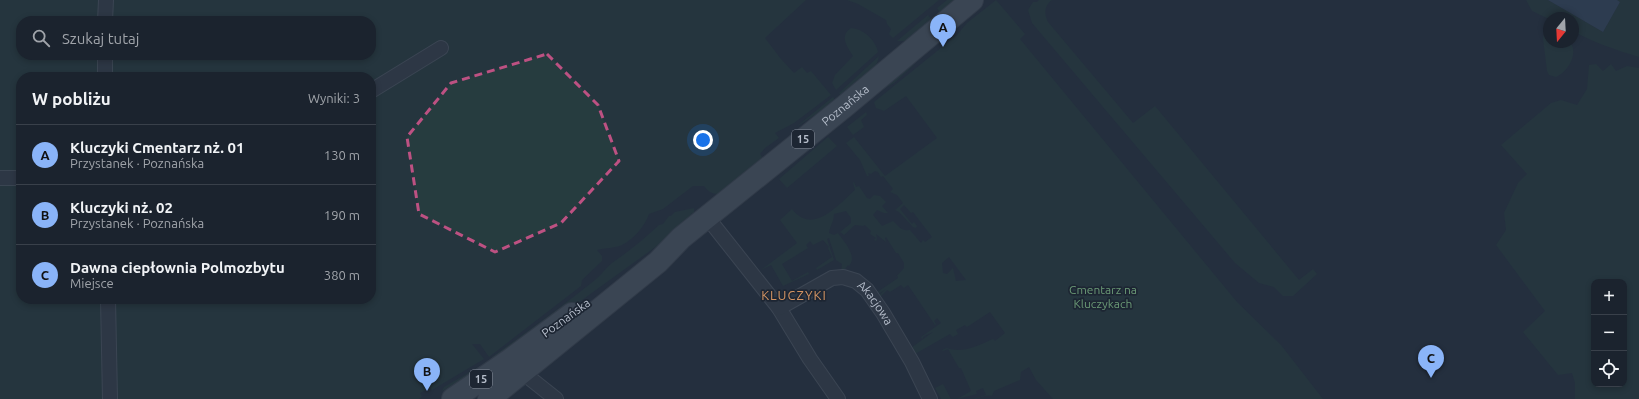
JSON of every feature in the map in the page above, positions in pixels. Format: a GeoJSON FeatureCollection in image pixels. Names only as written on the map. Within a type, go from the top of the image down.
{"type":"FeatureCollection","features":[{"type":"Feature","properties":{"kind":"main road","name":"Poznańska"},"geometry":{"type":"LineString","coordinates":[[489,399],[516,366],[652,254],[681,238],[845,106],[972,0]]}},
{"type":"Feature","properties":{"kind":"main road","name":"Poznańska"},"geometry":{"type":"LineString","coordinates":[[453,399],[516,366]]}},
{"type":"Feature","properties":{"kind":"street"},"geometry":{"type":"LineString","coordinates":[[105,16],[106,0]]}},
{"type":"Feature","properties":{"kind":"street"},"geometry":{"type":"LineString","coordinates":[[376,89],[441,48]]}},
{"type":"Feature","properties":{"kind":"street"},"geometry":{"type":"LineString","coordinates":[[105,60],[105,72]]}},
{"type":"Feature","properties":{"kind":"street"},"geometry":{"type":"LineString","coordinates":[[0,178],[16,178]]}},
{"type":"Feature","properties":{"kind":"street"},"geometry":{"type":"LineString","coordinates":[[707,217],[779,308],[810,359],[838,399]]}},
{"type":"Feature","properties":{"kind":"street","name":"Akacjowa"},"geometry":{"type":"LineString","coordinates":[[779,308],[832,278],[843,277],[856,281],[867,290],[883,313],[912,362],[930,399]]}},
{"type":"Feature","properties":{"kind":"street"},"geometry":{"type":"LineString","coordinates":[[108,304],[110,399]]}},
{"type":"Feature","properties":{"kind":"street"},"geometry":{"type":"LineString","coordinates":[[516,366],[556,399]]}},
{"type":"Feature","properties":{"kind":"highlighted area"},"geometry":{"type":"Polygon","coordinates":[[[547,54],[598,105],[619,161],[561,223],[495,252],[419,214],[407,137],[451,83],[547,54]]]}},
{"type":"Feature","properties":{"kind":"green space"},"geometry":{"type":"Polygon","coordinates":[[[0,0],[806,0],[765,38],[794,73],[802,67],[807,73],[811,71],[831,95],[794,123],[775,133],[779,138],[765,148],[760,154],[762,157],[748,174],[729,190],[717,194],[709,192],[704,186],[693,186],[663,209],[649,214],[645,223],[631,239],[617,247],[597,250],[602,256],[602,261],[582,280],[581,286],[489,357],[480,344],[472,344],[484,359],[432,390],[430,388],[420,393],[422,397],[419,399],[0,399],[0,0]]]}},
{"type":"Feature","properties":{"kind":"green space"},"geometry":{"type":"Polygon","coordinates":[[[847,0],[939,0],[893,38],[889,34],[891,29],[886,20],[858,4],[847,0]]]}},
{"type":"Feature","properties":{"kind":"green space"},"geometry":{"type":"Polygon","coordinates":[[[947,0],[957,0],[941,14],[937,8],[947,0]]]}},
{"type":"Feature","properties":{"kind":"green space","name":"Cmentarz na Kluczykach"},"geometry":{"type":"Polygon","coordinates":[[[996,0],[1025,34],[1020,39],[1237,302],[1281,345],[1323,399],[1053,399],[1036,380],[1029,367],[1021,372],[1020,380],[994,391],[992,396],[973,399],[986,395],[983,388],[976,391],[977,394],[957,399],[971,391],[961,368],[959,368],[948,349],[942,350],[947,348],[959,350],[971,348],[993,339],[995,341],[1005,333],[990,312],[967,327],[965,325],[956,330],[958,334],[953,337],[950,334],[915,354],[911,348],[933,332],[924,336],[922,339],[921,337],[941,323],[937,318],[934,321],[936,324],[935,325],[908,285],[904,288],[901,285],[890,292],[887,290],[880,297],[879,295],[886,289],[877,295],[876,293],[898,278],[898,276],[896,277],[904,268],[904,263],[886,237],[886,242],[876,234],[877,238],[876,241],[874,240],[876,238],[870,234],[871,231],[865,225],[855,225],[844,235],[840,232],[851,223],[851,218],[846,211],[834,214],[829,233],[834,235],[838,233],[849,249],[852,258],[849,266],[848,265],[843,272],[841,272],[842,264],[836,260],[829,238],[827,239],[834,260],[817,270],[816,268],[832,257],[828,248],[829,247],[823,240],[813,245],[810,241],[806,245],[808,248],[782,264],[792,281],[808,272],[809,274],[783,286],[771,265],[761,270],[797,243],[780,220],[792,209],[800,217],[808,220],[817,219],[825,215],[833,210],[855,190],[854,182],[856,187],[859,186],[867,198],[870,199],[874,195],[880,196],[886,202],[882,206],[888,213],[877,210],[873,215],[882,226],[893,221],[902,229],[910,230],[921,243],[923,240],[925,242],[932,237],[913,212],[911,213],[904,205],[900,209],[912,224],[914,222],[917,226],[916,228],[895,210],[903,203],[897,195],[890,192],[893,189],[878,172],[875,171],[871,174],[868,173],[869,176],[867,176],[860,160],[846,143],[854,137],[885,176],[937,138],[906,96],[884,111],[876,108],[874,102],[957,35],[967,23],[996,0]],[[949,257],[942,263],[943,273],[947,274],[953,268],[956,281],[966,280],[949,257]]]}},
{"type":"Feature","properties":{"kind":"green space"},"geometry":{"type":"Polygon","coordinates":[[[1039,0],[1052,0],[1046,7],[1048,22],[1133,123],[1155,106],[1299,280],[1313,269],[1317,274],[1293,296],[1283,296],[1274,287],[1259,283],[1235,263],[1032,23],[1028,10],[1033,2],[1037,2],[1039,0]]]}},
{"type":"Feature","properties":{"kind":"green space"},"geometry":{"type":"Polygon","coordinates":[[[1526,0],[1548,0],[1569,12],[1543,12],[1543,16],[1532,11],[1526,0]]]}},
{"type":"Feature","properties":{"kind":"green space"},"geometry":{"type":"Polygon","coordinates":[[[1617,0],[1639,0],[1639,57],[1579,34],[1579,18],[1603,32],[1620,2],[1617,0]]]}},
{"type":"Feature","properties":{"kind":"green space"},"geometry":{"type":"Polygon","coordinates":[[[928,15],[933,21],[908,41],[897,41],[928,15]]]}},
{"type":"Feature","properties":{"kind":"green space"},"geometry":{"type":"Polygon","coordinates":[[[851,28],[860,30],[868,36],[874,43],[878,52],[836,90],[832,83],[835,75],[853,56],[845,42],[845,34],[851,28]]]}},
{"type":"Feature","properties":{"kind":"green space"},"geometry":{"type":"Polygon","coordinates":[[[1544,48],[1572,48],[1573,57],[1565,71],[1556,77],[1549,75],[1547,71],[1544,48]]]}},
{"type":"Feature","properties":{"kind":"green space"},"geometry":{"type":"Polygon","coordinates":[[[879,56],[870,74],[842,97],[839,93],[879,56]]]}},
{"type":"Feature","properties":{"kind":"green space"},"geometry":{"type":"Polygon","coordinates":[[[916,63],[894,83],[871,96],[883,83],[916,63]]]}},
{"type":"Feature","properties":{"kind":"green space"},"geometry":{"type":"Polygon","coordinates":[[[1596,64],[1603,71],[1611,64],[1616,71],[1627,66],[1639,68],[1639,399],[1575,399],[1575,383],[1572,373],[1558,375],[1523,332],[1545,311],[1496,245],[1506,230],[1504,213],[1518,183],[1527,174],[1501,145],[1551,103],[1561,100],[1577,105],[1587,89],[1589,65],[1596,64]]]}},
{"type":"Feature","properties":{"kind":"green space"},"geometry":{"type":"Polygon","coordinates":[[[833,97],[836,102],[796,127],[833,97]]]}},
{"type":"Feature","properties":{"kind":"green space"},"geometry":{"type":"Polygon","coordinates":[[[866,112],[867,115],[861,120],[864,127],[853,135],[847,127],[866,112]]]}},
{"type":"Feature","properties":{"kind":"green space"},"geometry":{"type":"Polygon","coordinates":[[[828,137],[837,146],[787,188],[779,179],[828,137]]]}},
{"type":"Feature","properties":{"kind":"green space"},"geometry":{"type":"Polygon","coordinates":[[[694,208],[694,215],[692,213],[692,217],[672,235],[495,363],[492,357],[595,280],[612,263],[659,225],[663,224],[669,216],[675,212],[694,208]]]}},
{"type":"Feature","properties":{"kind":"green space"},"geometry":{"type":"Polygon","coordinates":[[[482,365],[487,368],[442,391],[444,387],[482,365]]]}},
{"type":"Feature","properties":{"kind":"green space"},"geometry":{"type":"Polygon","coordinates":[[[943,384],[951,399],[941,399],[935,388],[943,384]]]}},
{"type":"Feature","properties":{"kind":"water"},"geometry":{"type":"Polygon","coordinates":[[[1548,0],[1617,0],[1620,2],[1603,32],[1579,18],[1579,12],[1569,12],[1548,0]]]}},
{"type":"Feature","properties":{"kind":"place","name":"Kluczyki Cmentarz nż. 01"},"geometry":{"type":"Point","coordinates":[943,47]}},
{"type":"Feature","properties":{"kind":"place","name":"Dawna ciepłownia Polmozbytu"},"geometry":{"type":"Point","coordinates":[1431,378]}},
{"type":"Feature","properties":{"kind":"place","name":"Kluczyki nż. 02"},"geometry":{"type":"Point","coordinates":[427,391]}},
{"type":"Feature","properties":{"kind":"district","name":"KLUCZYKI"},"geometry":{"type":"Point","coordinates":[794,295]}}]}
